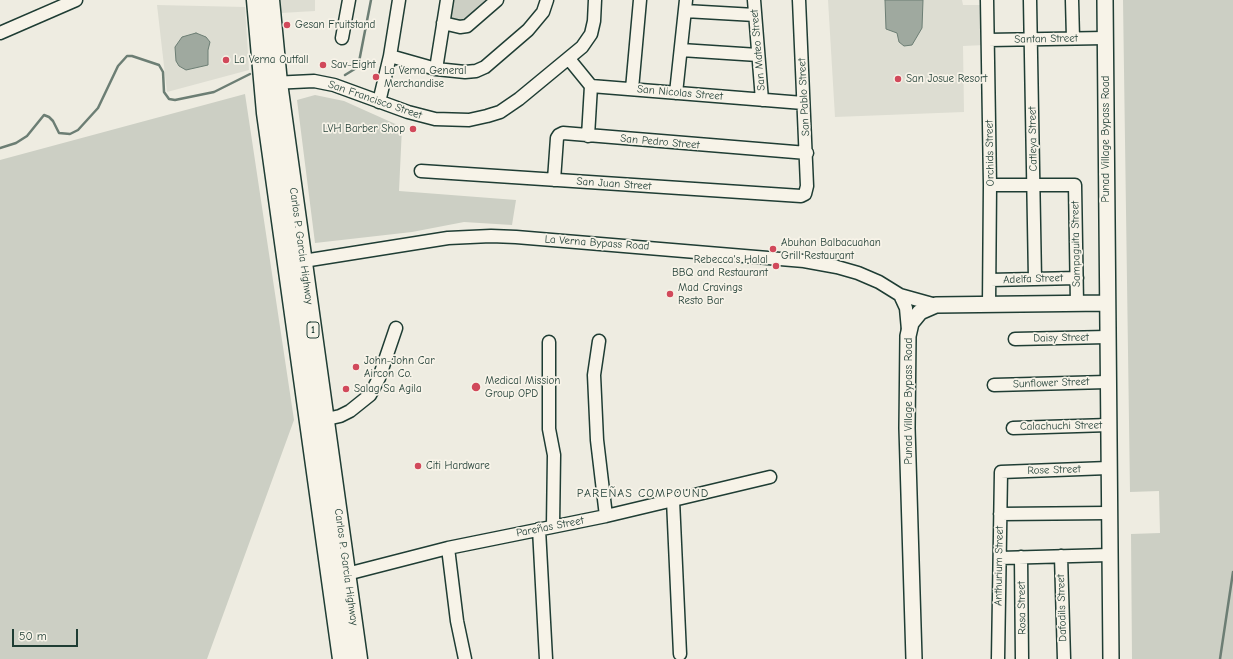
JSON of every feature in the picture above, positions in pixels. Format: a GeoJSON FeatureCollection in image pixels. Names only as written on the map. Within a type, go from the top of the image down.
{"type":"FeatureCollection","features":[{"type":"Feature","properties":{"kind":"highway","name":"Carlos P. Garcia Highway"},"geometry":{"type":"LineString","coordinates":[[256,0],[270,83],[296,263],[349,651]]}},
{"type":"Feature","properties":{"kind":"highway","name":"Carlos P. Garcia Highway"},"geometry":{"type":"LineString","coordinates":[[270,0],[270,83]]}},
{"type":"Feature","properties":{"kind":"main road","name":"Punad Village Bypass Road"},"geometry":{"type":"LineString","coordinates":[[1105,0],[1108,513],[1111,659]]}},
{"type":"Feature","properties":{"kind":"main road","name":"Punad Village Bypass Road"},"geometry":{"type":"LineString","coordinates":[[914,659],[907,428],[908,330],[912,320],[920,312],[936,305],[989,306],[1107,303]]}},
{"type":"Feature","properties":{"kind":"street"},"geometry":{"type":"LineString","coordinates":[[0,33],[76,0]]}},
{"type":"Feature","properties":{"kind":"street"},"geometry":{"type":"LineString","coordinates":[[342,38],[349,0]]}},
{"type":"Feature","properties":{"kind":"street"},"geometry":{"type":"LineString","coordinates":[[379,102],[390,56],[399,0]]}},
{"type":"Feature","properties":{"kind":"street"},"geometry":{"type":"LineString","coordinates":[[436,69],[447,0]]}},
{"type":"Feature","properties":{"kind":"street"},"geometry":{"type":"LineString","coordinates":[[443,23],[460,27],[467,26],[497,0]]}},
{"type":"Feature","properties":{"kind":"street"},"geometry":{"type":"LineString","coordinates":[[390,56],[436,69],[465,72],[476,71],[485,67],[528,30],[543,12],[547,0]]}},
{"type":"Feature","properties":{"kind":"street","name":"San Francisco Street"},"geometry":{"type":"LineString","coordinates":[[270,83],[314,81],[330,84],[379,102],[435,119],[469,120],[487,116],[500,112],[519,99],[582,47],[590,34],[594,21],[595,0]]}},
{"type":"Feature","properties":{"kind":"street"},"geometry":{"type":"LineString","coordinates":[[632,89],[640,0]]}},
{"type":"Feature","properties":{"kind":"street","name":"San Mateo Street"},"geometry":{"type":"LineString","coordinates":[[754,0],[762,100]]}},
{"type":"Feature","properties":{"kind":"street","name":"San Pablo Street"},"geometry":{"type":"LineString","coordinates":[[799,0],[808,186],[805,194]]}},
{"type":"Feature","properties":{"kind":"street","name":"Orchids Street"},"geometry":{"type":"LineString","coordinates":[[987,0],[990,185],[989,306]]}},
{"type":"Feature","properties":{"kind":"street","name":"Catleya Street"},"geometry":{"type":"LineString","coordinates":[[1030,0],[1035,279]]}},
{"type":"Feature","properties":{"kind":"street"},"geometry":{"type":"LineString","coordinates":[[1072,0],[1072,38]]}},
{"type":"Feature","properties":{"kind":"street"},"geometry":{"type":"LineString","coordinates":[[676,93],[685,5],[755,15]]}},
{"type":"Feature","properties":{"kind":"street","name":"Santan Street"},"geometry":{"type":"LineString","coordinates":[[988,40],[1105,38]]}},
{"type":"Feature","properties":{"kind":"street"},"geometry":{"type":"LineString","coordinates":[[681,50],[758,55]]}},
{"type":"Feature","properties":{"kind":"street"},"geometry":{"type":"LineString","coordinates":[[569,59],[591,86],[588,136]]}},
{"type":"Feature","properties":{"kind":"street","name":"San Nicolas Street"},"geometry":{"type":"LineString","coordinates":[[591,86],[803,103]]}},
{"type":"Feature","properties":{"kind":"street","name":"San Pedro Street"},"geometry":{"type":"LineString","coordinates":[[554,180],[559,135],[563,133],[807,154]]}},
{"type":"Feature","properties":{"kind":"street","name":"San Juan Street"},"geometry":{"type":"LineString","coordinates":[[421,171],[797,197],[805,194]]}},
{"type":"Feature","properties":{"kind":"street"},"geometry":{"type":"LineString","coordinates":[[990,185],[1034,185]]}},
{"type":"Feature","properties":{"kind":"street","name":"Sampaguita Street"},"geometry":{"type":"LineString","coordinates":[[1034,185],[1075,185],[1077,304]]}},
{"type":"Feature","properties":{"kind":"street","name":"La Verna Bypass Road"},"geometry":{"type":"LineString","coordinates":[[296,263],[448,238],[491,236],[516,237],[804,261],[837,267],[858,273],[879,282],[900,295],[936,305]]}},
{"type":"Feature","properties":{"kind":"street","name":"Adelfa Street"},"geometry":{"type":"LineString","coordinates":[[990,280],[1077,278]]}},
{"type":"Feature","properties":{"kind":"street"},"geometry":{"type":"LineString","coordinates":[[900,295],[906,308],[908,330]]}},
{"type":"Feature","properties":{"kind":"street"},"geometry":{"type":"LineString","coordinates":[[317,421],[350,411],[370,395],[379,378],[396,328]]}},
{"type":"Feature","properties":{"kind":"street","name":"Daisy Street"},"geometry":{"type":"LineString","coordinates":[[1014,339],[1107,338]]}},
{"type":"Feature","properties":{"kind":"street"},"geometry":{"type":"LineString","coordinates":[[599,341],[594,375],[597,433],[606,516]]}},
{"type":"Feature","properties":{"kind":"street"},"geometry":{"type":"LineString","coordinates":[[549,342],[550,429],[554,455],[554,526]]}},
{"type":"Feature","properties":{"kind":"street","name":"Sunflower Street"},"geometry":{"type":"LineString","coordinates":[[994,385],[1108,382]]}},
{"type":"Feature","properties":{"kind":"street","name":"Calachuchi Street"},"geometry":{"type":"LineString","coordinates":[[1013,428],[1108,426]]}},
{"type":"Feature","properties":{"kind":"street","name":"Rose Street"},"geometry":{"type":"LineString","coordinates":[[1001,472],[1108,468]]}},
{"type":"Feature","properties":{"kind":"street","name":"Anthurium Street"},"geometry":{"type":"LineString","coordinates":[[998,659],[1001,472]]}},
{"type":"Feature","properties":{"kind":"street","name":"Pareñas Street"},"geometry":{"type":"LineString","coordinates":[[339,576],[448,548],[539,528],[606,516],[770,478]]}},
{"type":"Feature","properties":{"kind":"street"},"geometry":{"type":"LineString","coordinates":[[673,500],[680,654]]}},
{"type":"Feature","properties":{"kind":"street"},"geometry":{"type":"LineString","coordinates":[[1000,514],[1108,513]]}},
{"type":"Feature","properties":{"kind":"street"},"geometry":{"type":"LineString","coordinates":[[539,528],[546,659]]}},
{"type":"Feature","properties":{"kind":"street"},"geometry":{"type":"LineString","coordinates":[[448,548],[457,621],[465,659]]}},
{"type":"Feature","properties":{"kind":"street"},"geometry":{"type":"LineString","coordinates":[[1000,558],[1109,555]]}},
{"type":"Feature","properties":{"kind":"street","name":"Dafodils Street"},"geometry":{"type":"LineString","coordinates":[[1061,556],[1064,659]]}},
{"type":"Feature","properties":{"kind":"street","name":"Rosa Street"},"geometry":{"type":"LineString","coordinates":[[1021,557],[1022,659]]}},
{"type":"Feature","properties":{"kind":"shaded area"},"geometry":{"type":"Polygon","coordinates":[[[280,0],[315,0],[315,11],[281,13],[280,0]]]}},
{"type":"Feature","properties":{"kind":"shaded area"},"geometry":{"type":"Polygon","coordinates":[[[450,0],[492,0],[468,22],[446,21],[450,0]]]}},
{"type":"Feature","properties":{"kind":"shaded area","name":"San Josue Resort"},"geometry":{"type":"Polygon","coordinates":[[[828,0],[962,0],[963,5],[984,5],[985,45],[963,46],[964,112],[835,117],[828,0]]]}},
{"type":"Feature","properties":{"kind":"shaded area"},"geometry":{"type":"Polygon","coordinates":[[[885,0],[923,0],[922,28],[912,45],[904,46],[899,42],[897,33],[886,29],[885,0]]]}},
{"type":"Feature","properties":{"kind":"shaded area"},"geometry":{"type":"Polygon","coordinates":[[[1123,0],[1233,0],[1233,659],[1132,659],[1131,534],[1160,533],[1159,491],[1130,492],[1123,0]]]}},
{"type":"Feature","properties":{"kind":"shaded area"},"geometry":{"type":"Polygon","coordinates":[[[157,5],[245,7],[249,70],[167,92],[157,5]]]}},
{"type":"Feature","properties":{"kind":"shaded area"},"geometry":{"type":"Polygon","coordinates":[[[196,33],[206,37],[210,42],[208,50],[208,65],[186,70],[179,66],[176,61],[175,47],[182,37],[196,33]]]}},
{"type":"Feature","properties":{"kind":"shaded area"},"geometry":{"type":"Polygon","coordinates":[[[245,94],[294,420],[207,659],[0,659],[0,160],[245,94]]]}},
{"type":"Feature","properties":{"kind":"shaded area"},"geometry":{"type":"Polygon","coordinates":[[[315,95],[344,101],[402,127],[399,191],[516,200],[512,225],[464,222],[412,232],[315,243],[297,100],[315,95]]]}},
{"type":"Feature","properties":{"kind":"waterway"},"geometry":{"type":"LineString","coordinates":[[345,75],[358,67],[371,0]]}},
{"type":"Feature","properties":{"kind":"waterway"},"geometry":{"type":"LineString","coordinates":[[0,148],[16,143],[27,136],[44,115],[53,121],[59,133],[70,134],[78,130],[98,108],[118,66],[127,56],[132,56],[159,65],[163,72],[164,92],[169,99],[175,100],[214,92],[250,74]]}},
{"type":"Feature","properties":{"kind":"waterway"},"geometry":{"type":"LineString","coordinates":[[1220,659],[1233,572]]}},
{"type":"Feature","properties":{"kind":"place","name":"Gesan Fruitstand"},"geometry":{"type":"Point","coordinates":[287,25]}},
{"type":"Feature","properties":{"kind":"place","name":"La Verna Outfall"},"geometry":{"type":"Point","coordinates":[226,60]}},
{"type":"Feature","properties":{"kind":"place","name":"Sav-Eight"},"geometry":{"type":"Point","coordinates":[323,65]}},
{"type":"Feature","properties":{"kind":"place","name":"La Verna General Merchandise"},"geometry":{"type":"Point","coordinates":[376,77]}},
{"type":"Feature","properties":{"kind":"place","name":"San Josue Resort"},"geometry":{"type":"Point","coordinates":[898,79]}},
{"type":"Feature","properties":{"kind":"place","name":"LVH Barber Shop"},"geometry":{"type":"Point","coordinates":[413,129]}},
{"type":"Feature","properties":{"kind":"place","name":"Abuhan Balbacuahan Grill Restaurant"},"geometry":{"type":"Point","coordinates":[773,249]}},
{"type":"Feature","properties":{"kind":"place","name":"Rebecca's Halal BBQ and Restaurant"},"geometry":{"type":"Point","coordinates":[776,266]}},
{"type":"Feature","properties":{"kind":"place","name":"Mad Cravings Resto Bar"},"geometry":{"type":"Point","coordinates":[670,294]}},
{"type":"Feature","properties":{"kind":"place","name":"John-John Car Aircon Co."},"geometry":{"type":"Point","coordinates":[356,367]}},
{"type":"Feature","properties":{"kind":"place","name":"Medical Mission Group OPD"},"geometry":{"type":"Point","coordinates":[476,387]}},
{"type":"Feature","properties":{"kind":"place","name":"Salag Sa Agila"},"geometry":{"type":"Point","coordinates":[346,389]}},
{"type":"Feature","properties":{"kind":"place","name":"Citi Hardware"},"geometry":{"type":"Point","coordinates":[418,466]}},
{"type":"Feature","properties":{"kind":"district","name":"PAREÑAS COMPOUND"},"geometry":{"type":"Point","coordinates":[643,494]}}]}
